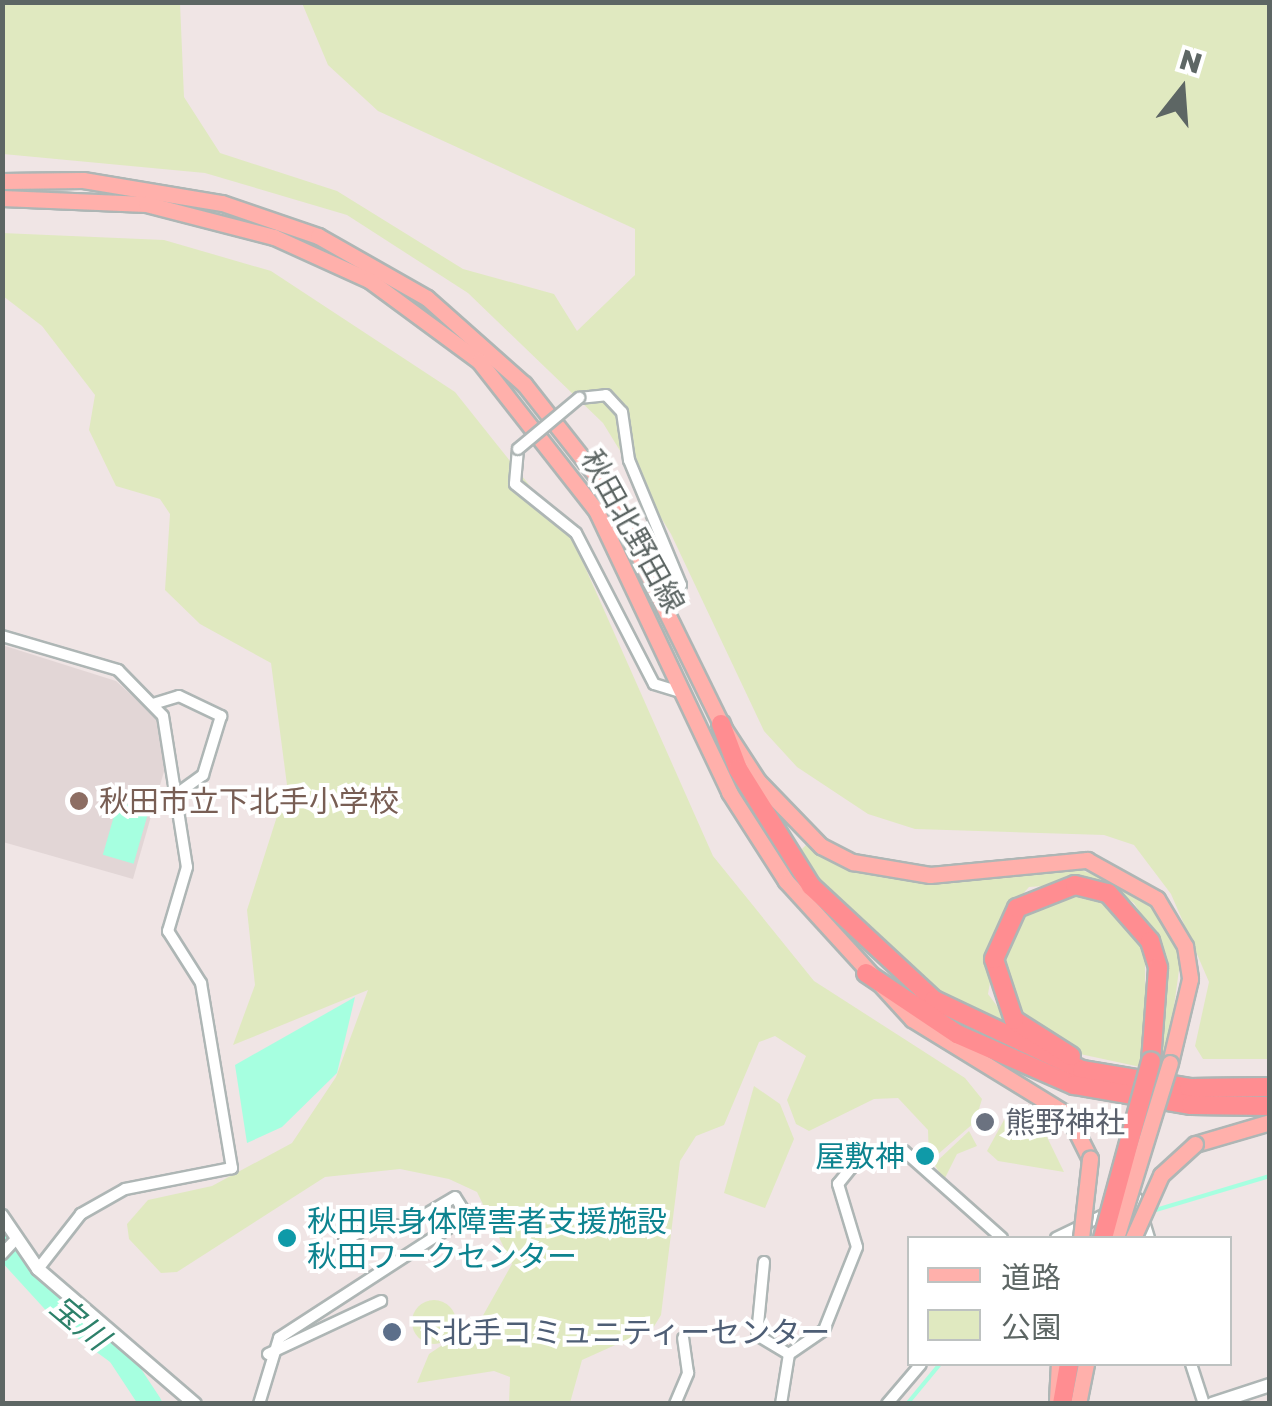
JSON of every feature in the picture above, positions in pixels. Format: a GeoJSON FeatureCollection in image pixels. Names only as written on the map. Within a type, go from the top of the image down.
{"type":"FeatureCollection","features":[{"type":"Feature","properties":{"kind":"highway"},"geometry":{"type":"LineString","coordinates":[[721,724],[777,839],[899,976],[1004,1040],[1137,1083],[1270,1087]]}},
{"type":"Feature","properties":{"kind":"highway"},"geometry":{"type":"LineString","coordinates":[[1104,1236],[1160,1062],[1158,968],[1136,916],[1108,893],[1075,885],[1017,908],[994,959],[1014,1020],[1137,1083]]}},
{"type":"Feature","properties":{"kind":"highway"},"geometry":{"type":"LineString","coordinates":[[866,973],[957,1034],[1074,1084],[1192,1105],[1270,1106]]}},
{"type":"Feature","properties":{"kind":"highway"},"geometry":{"type":"LineString","coordinates":[[1060,1404],[1068,1366]]}},
{"type":"Feature","properties":{"kind":"main road","name":"秋田北野田線"},"geometry":{"type":"LineString","coordinates":[[2,180],[83,180],[222,203],[318,236],[427,298],[568,437],[669,611],[721,724],[789,818],[854,862],[930,875],[1087,860],[1142,884],[1185,946],[1190,979],[1160,1062],[1116,1236]]}},
{"type":"Feature","properties":{"kind":"main road","name":"秋田北野田線"},"geometry":{"type":"LineString","coordinates":[[2,198],[115,200],[236,224],[332,260],[428,320],[504,388],[571,470],[635,582],[682,692],[762,848],[866,973],[912,1019],[1068,1115],[1090,1159],[1081,1236]]}},
{"type":"Feature","properties":{"kind":"main road"},"geometry":{"type":"LineString","coordinates":[[1133,1236],[1161,1176],[1194,1144],[1270,1122]]}},
{"type":"Feature","properties":{"kind":"main road"},"geometry":{"type":"LineString","coordinates":[[1059,1366],[1060,1404]]}},
{"type":"Feature","properties":{"kind":"main road"},"geometry":{"type":"LineString","coordinates":[[1075,1404],[1082,1366]]}},
{"type":"Feature","properties":{"kind":"street"},"geometry":{"type":"LineString","coordinates":[[669,611],[682,585],[629,460],[622,412],[606,396],[579,398],[518,449],[515,484],[576,533],[654,684],[682,692]]}},
{"type":"Feature","properties":{"kind":"street"},"geometry":{"type":"LineString","coordinates":[[2,636],[118,670],[153,704],[178,793],[186,867],[168,931],[201,983],[232,1168],[124,1189],[81,1214],[38,1269]]}},
{"type":"Feature","properties":{"kind":"street"},"geometry":{"type":"LineString","coordinates":[[153,704],[179,696],[221,716],[203,775],[178,793]]}},
{"type":"Feature","properties":{"kind":"street"},"geometry":{"type":"LineString","coordinates":[[780,1404],[788,1354],[824,1330],[857,1247],[838,1184],[860,1157],[904,1151],[1000,1236]]}},
{"type":"Feature","properties":{"kind":"street"},"geometry":{"type":"LineString","coordinates":[[259,1404],[267,1354],[466,1216],[455,1198],[404,1227],[378,1222],[344,1240]]}},
{"type":"Feature","properties":{"kind":"street"},"geometry":{"type":"LineString","coordinates":[[1060,1236],[1136,1200],[1148,1236]]}},
{"type":"Feature","properties":{"kind":"street"},"geometry":{"type":"LineString","coordinates":[[2,1216],[9,1246],[195,1404]]}},
{"type":"Feature","properties":{"kind":"street"},"geometry":{"type":"LineString","coordinates":[[764,1262],[757,1336],[788,1354]]}},
{"type":"Feature","properties":{"kind":"street"},"geometry":{"type":"LineString","coordinates":[[267,1354],[381,1301]]}},
{"type":"Feature","properties":{"kind":"street"},"geometry":{"type":"LineString","coordinates":[[675,1404],[688,1373],[683,1338]]}},
{"type":"Feature","properties":{"kind":"street"},"geometry":{"type":"LineString","coordinates":[[887,1404],[919,1366]]}},
{"type":"Feature","properties":{"kind":"street"},"geometry":{"type":"LineString","coordinates":[[1192,1366],[1204,1404]]}},
{"type":"Feature","properties":{"kind":"street"},"geometry":{"type":"LineString","coordinates":[[1212,1404],[1270,1385]]}},
{"type":"Feature","properties":{"kind":"shaded area","name":"秋田市立下北手小学校"},"geometry":{"type":"Polygon","coordinates":[[[2,645],[116,681],[161,722],[167,761],[133,879],[3,842],[2,645]]]}},
{"type":"Feature","properties":{"kind":"shaded area"},"geometry":{"type":"Polygon","coordinates":[[[118,802],[149,811],[134,864],[103,855],[118,802]]]}},
{"type":"Feature","properties":{"kind":"shaded area"},"geometry":{"type":"Polygon","coordinates":[[[355,997],[337,1073],[282,1127],[247,1143],[235,1065],[355,997]]]}},
{"type":"Feature","properties":{"kind":"green space"},"geometry":{"type":"Polygon","coordinates":[[[2,3],[180,3],[184,97],[220,153],[337,191],[463,269],[554,294],[577,331],[635,275],[635,229],[378,111],[328,65],[302,3],[1269,3],[1269,1059],[1203,1059],[1195,1046],[1209,982],[1171,894],[1134,845],[1104,835],[915,829],[868,814],[797,767],[764,731],[671,534],[603,423],[468,293],[347,215],[205,173],[3,154],[2,3]]]}},
{"type":"Feature","properties":{"kind":"green space"},"geometry":{"type":"Polygon","coordinates":[[[2,233],[164,240],[271,271],[455,392],[573,540],[713,856],[814,981],[965,1078],[982,1099],[975,1122],[929,1162],[928,1130],[898,1098],[874,1099],[809,1131],[796,1124],[787,1100],[806,1056],[775,1036],[759,1042],[724,1125],[696,1136],[680,1161],[661,1315],[653,1328],[582,1360],[570,1403],[509,1403],[510,1377],[494,1371],[417,1383],[429,1354],[481,1319],[512,1264],[477,1192],[449,1179],[400,1169],[325,1177],[177,1272],[161,1273],[129,1239],[127,1224],[148,1200],[212,1186],[292,1143],[336,1077],[368,990],[233,1045],[255,985],[247,910],[287,785],[271,663],[200,624],[165,590],[170,514],[160,499],[116,486],[89,430],[95,395],[42,326],[3,296],[2,233]]]}},
{"type":"Feature","properties":{"kind":"green space"},"geometry":{"type":"Polygon","coordinates":[[[807,844],[884,877],[946,881],[1066,864],[1148,896],[1181,955],[1167,1059],[1159,1059],[1167,988],[1155,936],[1134,903],[1103,882],[1029,887],[1001,919],[988,994],[1013,1027],[983,1020],[912,976],[815,883],[796,855],[807,844]]]}},
{"type":"Feature","properties":{"kind":"green space"},"geometry":{"type":"Polygon","coordinates":[[[1077,891],[1101,896],[1145,948],[1145,1068],[1080,1054],[1011,1006],[1000,975],[1020,915],[1077,891]]]}},
{"type":"Feature","properties":{"kind":"green space"},"geometry":{"type":"Polygon","coordinates":[[[754,1086],[780,1104],[794,1139],[765,1208],[724,1193],[754,1086]]]}},
{"type":"Feature","properties":{"kind":"green space"},"geometry":{"type":"Polygon","coordinates":[[[1004,1120],[1046,1135],[1064,1172],[998,1161],[987,1151],[1004,1120]]]}},
{"type":"Feature","properties":{"kind":"green space"},"geometry":{"type":"Polygon","coordinates":[[[969,1131],[977,1146],[957,1154],[944,1180],[934,1164],[969,1131]]]}},
{"type":"Feature","properties":{"kind":"green space"},"geometry":{"type":"Polygon","coordinates":[[[434,1300],[450,1306],[456,1322],[450,1338],[434,1344],[418,1338],[412,1322],[418,1306],[434,1300]]]}},
{"type":"Feature","properties":{"kind":"waterway"},"geometry":{"type":"LineString","coordinates":[[1149,1212],[1270,1176]]}},
{"type":"Feature","properties":{"kind":"waterway","name":"宝川"},"geometry":{"type":"LineString","coordinates":[[2,1246],[66,1316],[118,1354],[151,1404]]}},
{"type":"Feature","properties":{"kind":"waterway"},"geometry":{"type":"LineString","coordinates":[[907,1404],[938,1366]]}},
{"type":"Feature","properties":{"kind":"place","name":"秋田市立下北手小学校"},"geometry":{"type":"Point","coordinates":[79,801]}},
{"type":"Feature","properties":{"kind":"place","name":"熊野神社"},"geometry":{"type":"Point","coordinates":[985,1122]}},
{"type":"Feature","properties":{"kind":"place","name":"屋敷神"},"geometry":{"type":"Point","coordinates":[925,1156]}},
{"type":"Feature","properties":{"kind":"place","name":"秋田県身体障害者支援施設 秋田ワークセンター"},"geometry":{"type":"Point","coordinates":[287,1238]}},
{"type":"Feature","properties":{"kind":"place","name":"下北手コミュニティーセンター"},"geometry":{"type":"Point","coordinates":[392,1332]}}]}
